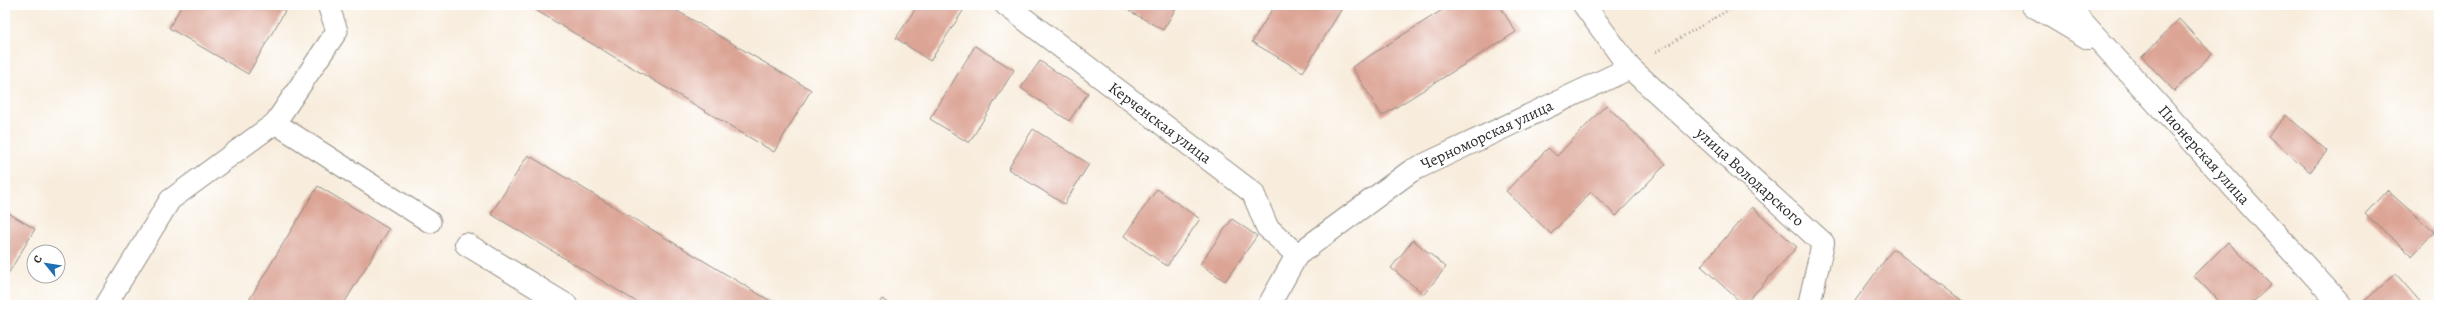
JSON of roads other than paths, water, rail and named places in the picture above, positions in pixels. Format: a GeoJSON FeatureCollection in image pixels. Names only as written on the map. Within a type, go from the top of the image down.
{"type":"FeatureCollection","features":[{"type":"Feature","properties":{"kind":"street","name":"Керченская улица"},"geometry":{"type":"LineString","coordinates":[[1006,5],[1253,193],[1267,227],[1297,255]]}},
{"type":"Feature","properties":{"kind":"street"},"geometry":{"type":"LineString","coordinates":[[1584,5],[1630,68]]}},
{"type":"Feature","properties":{"kind":"street"},"geometry":{"type":"LineString","coordinates":[[2032,5],[2110,51]]}},
{"type":"Feature","properties":{"kind":"street","name":"Пионерская улица"},"geometry":{"type":"LineString","coordinates":[[2067,5],[2341,305]]}},
{"type":"Feature","properties":{"kind":"street","name":"Черноморская улица"},"geometry":{"type":"LineString","coordinates":[[1269,305],[1297,255],[1411,171],[1630,68]]}},
{"type":"Feature","properties":{"kind":"street","name":"улица Володарского"},"geometry":{"type":"LineString","coordinates":[[1630,68],[1823,243],[1809,305]]}},
{"type":"Feature","properties":{"kind":"street"},"geometry":{"type":"LineString","coordinates":[[466,244],[566,305]]}},
{"type":"Feature","properties":{"kind":"lane"},"geometry":{"type":"LineString","coordinates":[[106,305],[170,200],[275,123],[337,31],[328,5]]}},
{"type":"Feature","properties":{"kind":"lane"},"geometry":{"type":"LineString","coordinates":[[275,123],[430,222]]}}]}
